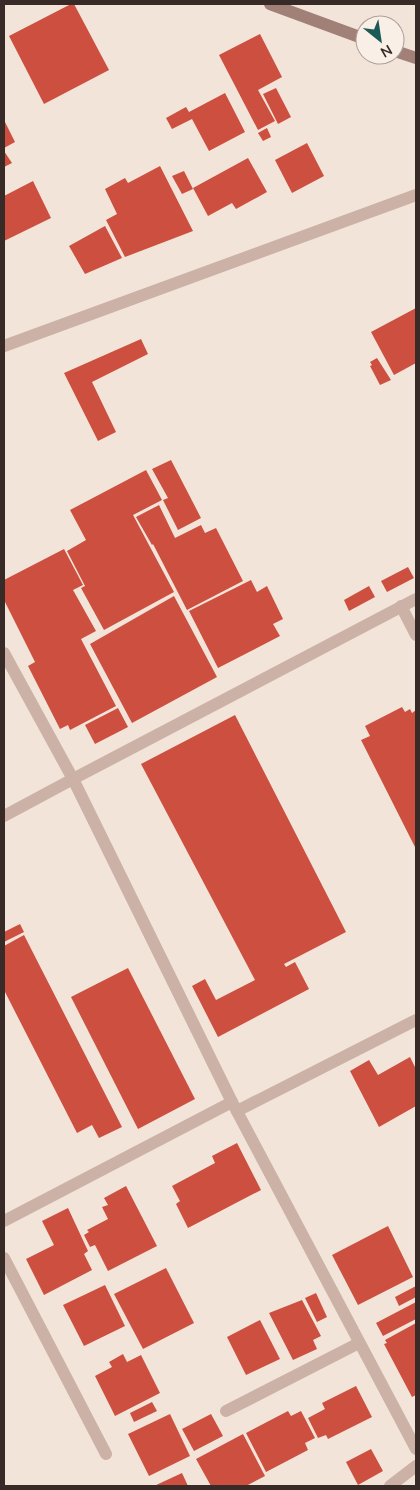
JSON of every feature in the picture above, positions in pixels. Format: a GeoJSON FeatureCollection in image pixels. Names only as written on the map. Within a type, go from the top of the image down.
{"type":"FeatureCollection","features":[{"type":"Feature","properties":{"kind":"main road"},"geometry":{"type":"LineString","coordinates":[[270,4],[355,35]]}},
{"type":"Feature","properties":{"kind":"street"},"geometry":{"type":"LineString","coordinates":[[4,346],[416,195]]}},
{"type":"Feature","properties":{"kind":"street"},"geometry":{"type":"LineString","coordinates":[[4,816],[416,599]]}},
{"type":"Feature","properties":{"kind":"street"},"geometry":{"type":"LineString","coordinates":[[401,606],[416,635]]}},
{"type":"Feature","properties":{"kind":"street"},"geometry":{"type":"LineString","coordinates":[[4,653],[73,779],[235,1106],[416,1448]]}},
{"type":"Feature","properties":{"kind":"street"},"geometry":{"type":"LineString","coordinates":[[4,1221],[235,1106],[416,1020]]}},
{"type":"Feature","properties":{"kind":"street"},"geometry":{"type":"LineString","coordinates":[[4,1258],[106,1454]]}},
{"type":"Feature","properties":{"kind":"street"},"geometry":{"type":"LineString","coordinates":[[226,1411],[359,1343]]}},
{"type":"Feature","properties":{"kind":"street"},"geometry":{"type":"LineString","coordinates":[[390,1486],[416,1466]]}},
{"type":"Feature","properties":{"kind":"building"},"geometry":{"type":"Polygon","coordinates":[[[74,4],[109,70],[44,104],[9,36],[74,4]]]}},
{"type":"Feature","properties":{"kind":"building"},"geometry":{"type":"Polygon","coordinates":[[[260,34],[282,77],[258,90],[275,121],[258,130],[219,55],[260,34]]]}},
{"type":"Feature","properties":{"kind":"building"},"geometry":{"type":"Polygon","coordinates":[[[276,88],[291,117],[278,124],[263,94],[276,88]]]}},
{"type":"Feature","properties":{"kind":"building"},"geometry":{"type":"Polygon","coordinates":[[[225,93],[245,132],[209,151],[192,119],[172,129],[166,118],[186,107],[189,112],[225,93]]]}},
{"type":"Feature","properties":{"kind":"building"},"geometry":{"type":"Polygon","coordinates":[[[4,120],[15,142],[4,148],[4,120]]]}},
{"type":"Feature","properties":{"kind":"building"},"geometry":{"type":"Polygon","coordinates":[[[267,128],[271,137],[263,141],[258,133],[267,128]]]}},
{"type":"Feature","properties":{"kind":"building"},"geometry":{"type":"Polygon","coordinates":[[[307,143],[324,176],[292,193],[275,160],[307,143]]]}},
{"type":"Feature","properties":{"kind":"building"},"geometry":{"type":"Polygon","coordinates":[[[4,151],[12,163],[4,167],[4,151]]]}},
{"type":"Feature","properties":{"kind":"building"},"geometry":{"type":"Polygon","coordinates":[[[248,158],[267,192],[236,209],[232,203],[208,216],[193,188],[248,158]]]}},
{"type":"Feature","properties":{"kind":"building"},"geometry":{"type":"Polygon","coordinates":[[[160,166],[193,231],[125,257],[106,220],[117,214],[105,189],[125,178],[128,183],[160,166]]]}},
{"type":"Feature","properties":{"kind":"building"},"geometry":{"type":"Polygon","coordinates":[[[184,171],[193,189],[182,194],[172,176],[184,171]]]}},
{"type":"Feature","properties":{"kind":"building"},"geometry":{"type":"Polygon","coordinates":[[[33,181],[51,218],[4,241],[4,196],[33,181]]]}},
{"type":"Feature","properties":{"kind":"building"},"geometry":{"type":"Polygon","coordinates":[[[105,226],[122,258],[85,274],[69,246],[105,226]]]}},
{"type":"Feature","properties":{"kind":"building"},"geometry":{"type":"Polygon","coordinates":[[[416,308],[416,363],[394,375],[371,332],[416,308]]]}},
{"type":"Feature","properties":{"kind":"building"},"geometry":{"type":"Polygon","coordinates":[[[141,339],[148,354],[92,382],[116,432],[98,441],[64,373],[141,339]]]}},
{"type":"Feature","properties":{"kind":"building"},"geometry":{"type":"Polygon","coordinates":[[[377,358],[391,380],[380,385],[370,366],[372,365],[370,362],[377,358]]]}},
{"type":"Feature","properties":{"kind":"building"},"geometry":{"type":"Polygon","coordinates":[[[171,460],[201,518],[178,530],[163,500],[168,498],[152,469],[171,460]]]}},
{"type":"Feature","properties":{"kind":"building"},"geometry":{"type":"Polygon","coordinates":[[[146,470],[162,500],[133,515],[174,592],[104,630],[81,588],[85,586],[67,551],[86,540],[70,510],[146,470]]]}},
{"type":"Feature","properties":{"kind":"building"},"geometry":{"type":"Polygon","coordinates":[[[159,505],[175,538],[201,525],[205,533],[216,528],[243,581],[187,610],[153,544],[136,517],[159,505]]]}},
{"type":"Feature","properties":{"kind":"building"},"geometry":{"type":"Polygon","coordinates":[[[64,549],[83,585],[73,590],[96,631],[81,639],[116,706],[70,730],[68,725],[60,729],[28,666],[35,662],[4,600],[4,580],[64,549]]]}},
{"type":"Feature","properties":{"kind":"building"},"geometry":{"type":"Polygon","coordinates":[[[408,567],[414,578],[387,592],[381,581],[408,567]]]}},
{"type":"Feature","properties":{"kind":"building"},"geometry":{"type":"Polygon","coordinates":[[[251,580],[257,592],[267,586],[283,619],[273,624],[280,636],[218,668],[189,611],[251,580]]]}},
{"type":"Feature","properties":{"kind":"building"},"geometry":{"type":"Polygon","coordinates":[[[369,586],[375,597],[349,611],[344,600],[369,586]]]}},
{"type":"Feature","properties":{"kind":"building"},"geometry":{"type":"Polygon","coordinates":[[[174,596],[217,677],[132,723],[90,644],[174,596]]]}},
{"type":"Feature","properties":{"kind":"building"},"geometry":{"type":"Polygon","coordinates":[[[402,707],[405,712],[410,709],[412,713],[416,710],[416,849],[361,740],[370,736],[365,726],[402,707]]]}},
{"type":"Feature","properties":{"kind":"building"},"geometry":{"type":"Polygon","coordinates":[[[118,708],[128,727],[95,744],[85,725],[118,708]]]}},
{"type":"Feature","properties":{"kind":"building"},"geometry":{"type":"Polygon","coordinates":[[[235,715],[346,932],[284,964],[286,967],[295,962],[309,989],[218,1037],[192,986],[205,979],[216,1000],[255,980],[141,764],[235,715]]]}},
{"type":"Feature","properties":{"kind":"building"},"geometry":{"type":"Polygon","coordinates":[[[20,924],[24,932],[4,942],[4,932],[20,924]]]}},
{"type":"Feature","properties":{"kind":"building"},"geometry":{"type":"Polygon","coordinates":[[[24,935],[122,1127],[99,1138],[92,1125],[77,1133],[4,990],[4,946],[24,935]]]}},
{"type":"Feature","properties":{"kind":"building"},"geometry":{"type":"Polygon","coordinates":[[[128,968],[195,1099],[138,1129],[71,997],[128,968]]]}},
{"type":"Feature","properties":{"kind":"building"},"geometry":{"type":"Polygon","coordinates":[[[410,1057],[416,1069],[416,1106],[379,1127],[350,1071],[369,1060],[378,1075],[410,1057]]]}},
{"type":"Feature","properties":{"kind":"building"},"geometry":{"type":"Polygon","coordinates":[[[237,1143],[261,1190],[188,1228],[176,1204],[180,1201],[172,1186],[215,1163],[212,1156],[237,1143]]]}},
{"type":"Feature","properties":{"kind":"building"},"geometry":{"type":"Polygon","coordinates":[[[126,1186],[157,1246],[108,1271],[95,1245],[90,1247],[84,1235],[89,1232],[87,1230],[108,1219],[102,1207],[108,1205],[104,1198],[126,1186]]]}},
{"type":"Feature","properties":{"kind":"building"},"geometry":{"type":"Polygon","coordinates":[[[68,1208],[88,1251],[84,1254],[92,1270],[44,1295],[26,1259],[54,1245],[42,1221],[68,1208]]]}},
{"type":"Feature","properties":{"kind":"building"},"geometry":{"type":"Polygon","coordinates":[[[388,1226],[413,1277],[358,1305],[332,1255],[388,1226]]]}},
{"type":"Feature","properties":{"kind":"building"},"geometry":{"type":"Polygon","coordinates":[[[166,1268],[194,1323],[143,1349],[114,1294],[166,1268]]]}},
{"type":"Feature","properties":{"kind":"building"},"geometry":{"type":"Polygon","coordinates":[[[105,1285],[125,1326],[84,1346],[63,1305],[105,1285]]]}},
{"type":"Feature","properties":{"kind":"building"},"geometry":{"type":"Polygon","coordinates":[[[416,1286],[416,1297],[399,1306],[395,1297],[416,1286]]]}},
{"type":"Feature","properties":{"kind":"building"},"geometry":{"type":"Polygon","coordinates":[[[316,1293],[327,1317],[317,1322],[305,1298],[316,1293]]]}},
{"type":"Feature","properties":{"kind":"building"},"geometry":{"type":"Polygon","coordinates":[[[302,1300],[321,1336],[313,1340],[317,1349],[293,1360],[269,1313],[302,1300]]]}},
{"type":"Feature","properties":{"kind":"building"},"geometry":{"type":"Polygon","coordinates":[[[416,1302],[416,1319],[383,1336],[376,1323],[416,1302]]]}},
{"type":"Feature","properties":{"kind":"building"},"geometry":{"type":"Polygon","coordinates":[[[260,1320],[280,1359],[246,1375],[227,1337],[260,1320]]]}},
{"type":"Feature","properties":{"kind":"building"},"geometry":{"type":"Polygon","coordinates":[[[416,1323],[416,1395],[412,1397],[384,1344],[387,1343],[385,1340],[416,1323]]]}},
{"type":"Feature","properties":{"kind":"building"},"geometry":{"type":"Polygon","coordinates":[[[123,1354],[127,1362],[141,1355],[160,1393],[115,1416],[95,1376],[112,1367],[109,1362],[123,1354]]]}},
{"type":"Feature","properties":{"kind":"building"},"geometry":{"type":"Polygon","coordinates":[[[356,1386],[372,1417],[328,1439],[326,1435],[318,1438],[308,1418],[325,1409],[322,1403],[356,1386]]]}},
{"type":"Feature","properties":{"kind":"building"},"geometry":{"type":"Polygon","coordinates":[[[152,1402],[157,1411],[134,1422],[130,1413],[152,1402]]]}},
{"type":"Feature","properties":{"kind":"building"},"geometry":{"type":"Polygon","coordinates":[[[288,1411],[291,1416],[301,1411],[315,1438],[305,1443],[308,1450],[266,1472],[246,1433],[288,1411]]]}},
{"type":"Feature","properties":{"kind":"building"},"geometry":{"type":"Polygon","coordinates":[[[170,1414],[190,1456],[149,1476],[128,1434],[170,1414]]]}},
{"type":"Feature","properties":{"kind":"building"},"geometry":{"type":"Polygon","coordinates":[[[211,1414],[223,1436],[194,1451],[182,1429],[211,1414]]]}},
{"type":"Feature","properties":{"kind":"building"},"geometry":{"type":"Polygon","coordinates":[[[243,1434],[265,1476],[246,1486],[211,1486],[196,1459],[243,1434]]]}},
{"type":"Feature","properties":{"kind":"building"},"geometry":{"type":"Polygon","coordinates":[[[371,1449],[383,1471],[358,1485],[346,1462],[371,1449]]]}},
{"type":"Feature","properties":{"kind":"building"},"geometry":{"type":"Polygon","coordinates":[[[182,1473],[188,1486],[154,1486],[182,1473]]]}}]}
